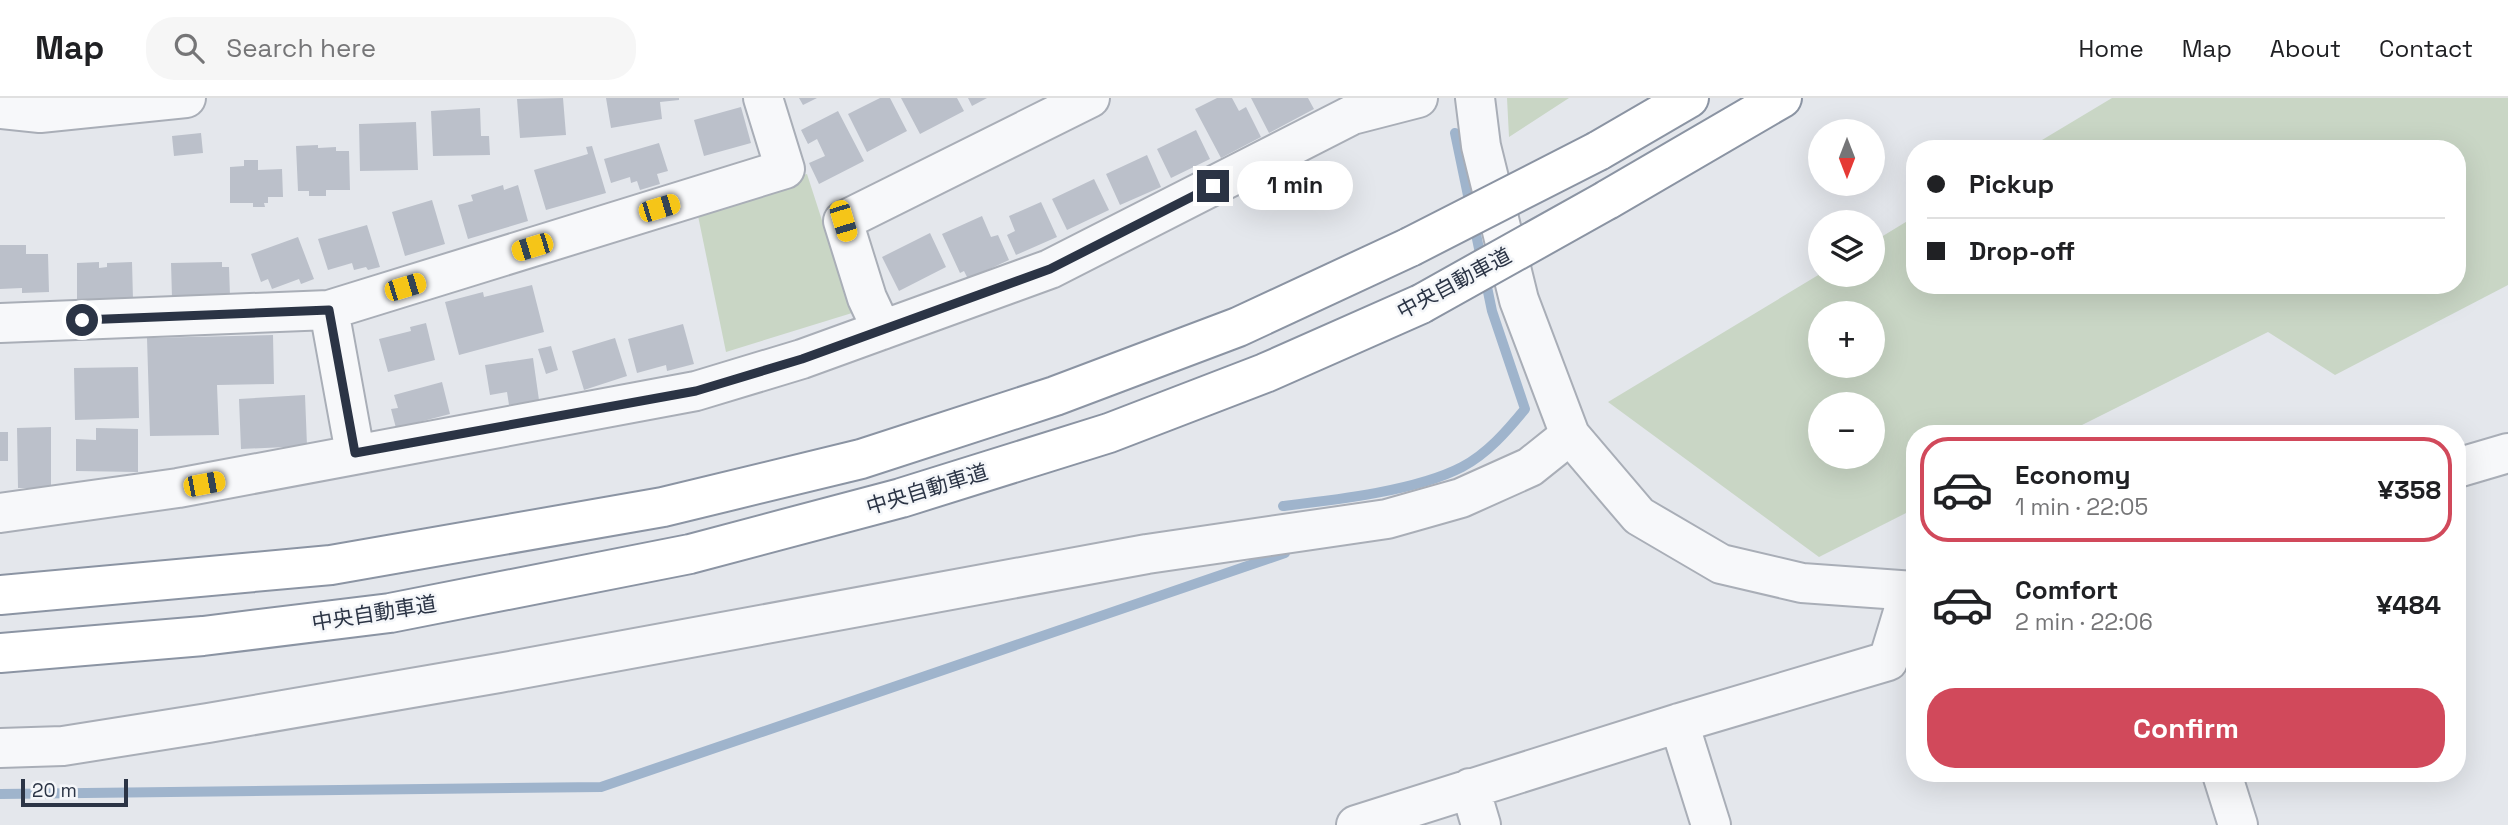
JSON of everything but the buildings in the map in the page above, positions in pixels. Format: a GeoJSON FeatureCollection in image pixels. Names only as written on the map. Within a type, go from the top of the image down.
{"type":"FeatureCollection","features":[{"type":"Feature","properties":{"kind":"highway"},"geometry":{"type":"LineString","coordinates":[[0,595],[331,565],[663,508],[861,459],[1055,396],[1238,327],[1410,247],[1598,151],[1689,98]]}},
{"type":"Feature","properties":{"kind":"highway","name":"中央自動車道"},"geometry":{"type":"LineString","coordinates":[[0,653],[203,636],[390,613],[690,554],[901,498],[1109,433],[1265,373],[1421,304],[1782,98]]}},
{"type":"Feature","properties":{"kind":"street"},"geometry":{"type":"LineString","coordinates":[[0,109],[40,113],[186,98]]}},
{"type":"Feature","properties":{"kind":"street"},"geometry":{"type":"LineString","coordinates":[[0,323],[329,310],[785,169],[763,98]]}},
{"type":"Feature","properties":{"kind":"street"},"geometry":{"type":"LineString","coordinates":[[882,330],[867,298],[843,221],[1090,98]]}},
{"type":"Feature","properties":{"kind":"street"},"geometry":{"type":"LineString","coordinates":[[0,513],[178,488],[696,391],[802,359],[1050,269],[1352,115],[1418,98]]}},
{"type":"Feature","properties":{"kind":"street"},"geometry":{"type":"LineString","coordinates":[[1475,98],[1481,146],[1519,300],[1570,435],[1639,516],[1721,564],[1802,583],[1906,592]]}},
{"type":"Feature","properties":{"kind":"street"},"geometry":{"type":"LineString","coordinates":[[329,310],[355,453]]}},
{"type":"Feature","properties":{"kind":"street"},"geometry":{"type":"LineString","coordinates":[[0,748],[63,746],[208,723],[499,673],[1147,554],[1387,519],[1461,498],[1530,467],[1570,435]]}},
{"type":"Feature","properties":{"kind":"street"},"geometry":{"type":"LineString","coordinates":[[2466,465],[2508,453]]}},
{"type":"Feature","properties":{"kind":"street"},"geometry":{"type":"LineString","coordinates":[[1356,825],[1679,723],[1888,661],[1906,609]]}},
{"type":"Feature","properties":{"kind":"street"},"geometry":{"type":"LineString","coordinates":[[1679,723],[1711,825]]}},
{"type":"Feature","properties":{"kind":"street"},"geometry":{"type":"LineString","coordinates":[[2225,782],[2238,825]]}},
{"type":"Feature","properties":{"kind":"street"},"geometry":{"type":"LineString","coordinates":[[1470,788],[1481,825]]}},
{"type":"Feature","properties":{"kind":"green space"},"geometry":{"type":"Polygon","coordinates":[[[1507,98],[1569,98],[1509,137],[1507,98]]]}},
{"type":"Feature","properties":{"kind":"green space"},"geometry":{"type":"Polygon","coordinates":[[[2112,98],[2508,98],[2508,285],[2335,375],[2268,332],[2082,425],[1906,425],[1906,513],[1819,557],[1608,402],[1808,281],[1808,287],[1885,287],[1885,235],[1906,222],[1906,294],[2466,294],[2466,140],[2042,140],[2112,98]]]}},
{"type":"Feature","properties":{"kind":"green space"},"geometry":{"type":"Polygon","coordinates":[[[807,174],[852,313],[726,352],[696,206],[807,174]]]}},
{"type":"Feature","properties":{"kind":"waterway"},"geometry":{"type":"LineString","coordinates":[[1283,506],[1375,493],[1443,475],[1480,456],[1504,434],[1525,409],[1492,311],[1455,133]]}},
{"type":"Feature","properties":{"kind":"waterway"},"geometry":{"type":"LineString","coordinates":[[0,794],[601,787],[1285,553]]}},
{"type":"Feature","properties":{"kind":"route"},"geometry":{"type":"LineString","coordinates":[[82,320],[329,310],[355,453],[696,391],[802,359],[1050,269],[1213,186]]}}]}
